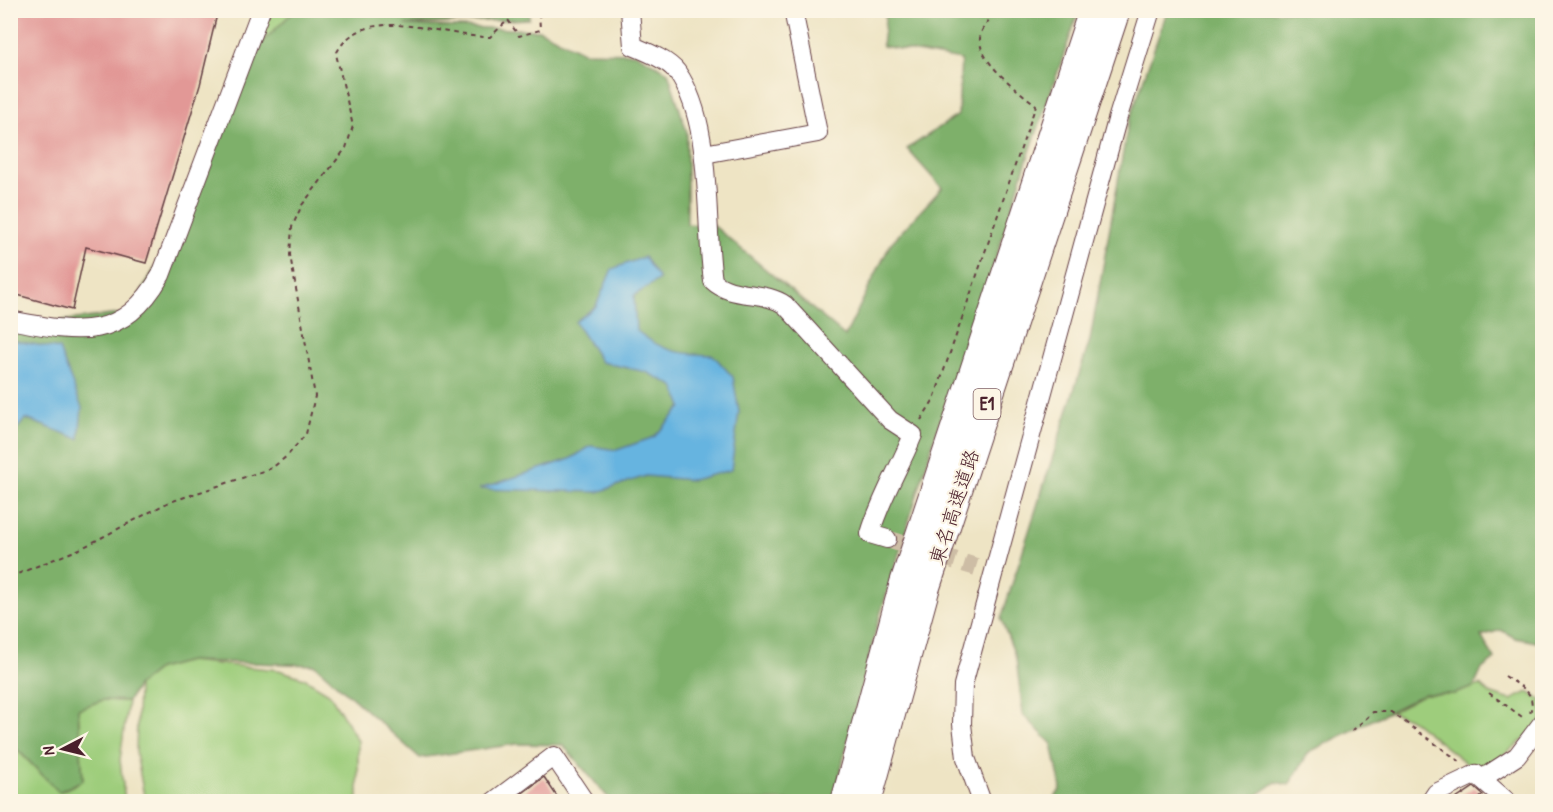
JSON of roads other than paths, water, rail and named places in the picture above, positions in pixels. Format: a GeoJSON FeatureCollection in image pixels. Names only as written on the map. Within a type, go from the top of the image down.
{"type":"FeatureCollection","features":[{"type":"Feature","properties":{"kind":"highway","name":"東名高速道路"},"geometry":{"type":"LineString","coordinates":[[844,801],[903,583],[1092,10]]}},
{"type":"Feature","properties":{"kind":"highway","name":"東名高速道路"},"geometry":{"type":"LineString","coordinates":[[868,801],[926,590],[1117,10]]}},
{"type":"Feature","properties":{"kind":"street"},"geometry":{"type":"LineString","coordinates":[[10,320],[84,331],[109,326],[148,297],[161,275],[261,10]]}},
{"type":"Feature","properties":{"kind":"street"},"geometry":{"type":"LineString","coordinates":[[630,10],[633,46],[651,54],[676,71],[691,100],[704,154],[713,280],[722,289],[777,299],[785,305],[890,420],[913,435],[904,458],[878,506],[870,534],[887,539]]}},
{"type":"Feature","properties":{"kind":"street"},"geometry":{"type":"LineString","coordinates":[[704,154],[818,133],[794,10]]}},
{"type":"Feature","properties":{"kind":"street"},"geometry":{"type":"LineString","coordinates":[[981,801],[966,758],[962,724],[963,685],[984,569],[1151,10]]}},
{"type":"Feature","properties":{"kind":"street"},"geometry":{"type":"LineString","coordinates":[[1430,801],[1436,793],[1453,794],[1479,776],[1517,756],[1542,723]]}},
{"type":"Feature","properties":{"kind":"street"},"geometry":{"type":"LineString","coordinates":[[493,801],[554,756],[585,801]]}},
{"type":"Feature","properties":{"kind":"street"},"geometry":{"type":"LineString","coordinates":[[1479,776],[1508,801]]}},
{"type":"Feature","properties":{"kind":"water"},"geometry":{"type":"Polygon","coordinates":[[[644,257],[659,279],[634,296],[636,330],[654,343],[672,350],[713,355],[733,377],[739,412],[731,470],[692,480],[646,476],[598,492],[479,489],[570,459],[591,446],[617,450],[654,437],[682,407],[674,386],[646,372],[601,362],[575,322],[596,306],[612,269],[644,257]]]}},
{"type":"Feature","properties":{"kind":"water"},"geometry":{"type":"Polygon","coordinates":[[[11,340],[59,349],[82,408],[79,439],[26,419],[11,435],[11,340]]]}},
{"type":"Feature","properties":{"kind":"tunnel"},"geometry":{"type":"LineString","coordinates":[[887,539],[976,567]]}}]}
